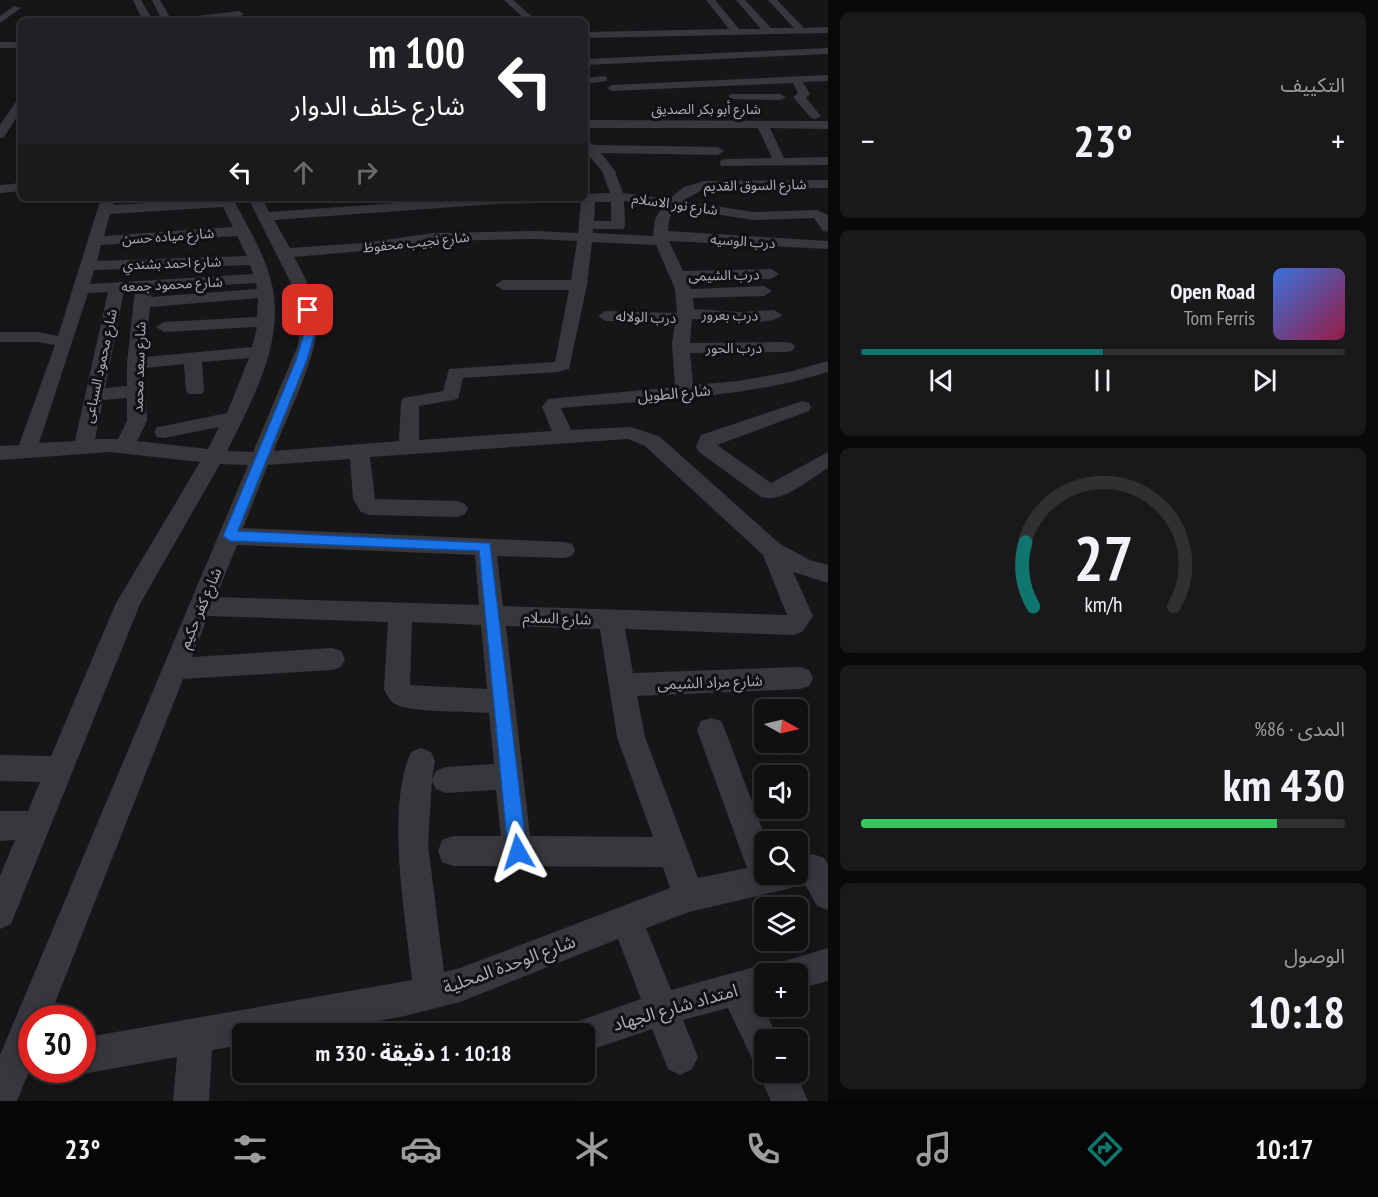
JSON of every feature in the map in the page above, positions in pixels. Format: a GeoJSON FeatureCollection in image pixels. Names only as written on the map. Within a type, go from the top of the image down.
{"type":"FeatureCollection","features":[{"type":"Feature","properties":{"kind":"street"},"geometry":{"type":"LineString","coordinates":[[137,0],[146,18]]}},
{"type":"Feature","properties":{"kind":"street"},"geometry":{"type":"LineString","coordinates":[[507,0],[528,18]]}},
{"type":"Feature","properties":{"kind":"street"},"geometry":{"type":"LineString","coordinates":[[710,0],[735,30]]}},
{"type":"Feature","properties":{"kind":"street"},"geometry":{"type":"LineString","coordinates":[[740,0],[764,32]]}},
{"type":"Feature","properties":{"kind":"street"},"geometry":{"type":"LineString","coordinates":[[772,0],[801,30]]}},
{"type":"Feature","properties":{"kind":"street"},"geometry":{"type":"LineString","coordinates":[[156,1],[167,1]]}},
{"type":"Feature","properties":{"kind":"street"},"geometry":{"type":"LineString","coordinates":[[156,1],[166,18]]}},
{"type":"Feature","properties":{"kind":"street"},"geometry":{"type":"LineString","coordinates":[[208,18],[242,15],[230,10],[227,5]]}},
{"type":"Feature","properties":{"kind":"street"},"geometry":{"type":"LineString","coordinates":[[0,20],[17,8]]}},
{"type":"Feature","properties":{"kind":"street"},"geometry":{"type":"LineString","coordinates":[[588,34],[735,30],[764,32]]}},
{"type":"Feature","properties":{"kind":"street"},"geometry":{"type":"LineString","coordinates":[[588,42],[828,30]]}},
{"type":"Feature","properties":{"kind":"street"},"geometry":{"type":"LineString","coordinates":[[0,37],[18,37]]}},
{"type":"Feature","properties":{"kind":"street"},"geometry":{"type":"LineString","coordinates":[[685,44],[828,40]]}},
{"type":"Feature","properties":{"kind":"street"},"geometry":{"type":"LineString","coordinates":[[0,45],[18,45]]}},
{"type":"Feature","properties":{"kind":"street"},"geometry":{"type":"LineString","coordinates":[[588,63],[828,51]]}},
{"type":"Feature","properties":{"kind":"street"},"geometry":{"type":"LineString","coordinates":[[588,66],[612,88],[631,113]]}},
{"type":"Feature","properties":{"kind":"street"},"geometry":{"type":"LineString","coordinates":[[588,80],[613,73]]}},
{"type":"Feature","properties":{"kind":"street"},"geometry":{"type":"LineString","coordinates":[[815,78],[826,90]]}},
{"type":"Feature","properties":{"kind":"street"},"geometry":{"type":"LineString","coordinates":[[612,88],[828,78]]}},
{"type":"Feature","properties":{"kind":"street"},"geometry":{"type":"LineString","coordinates":[[796,79],[804,95],[799,97],[814,116]]}},
{"type":"Feature","properties":{"kind":"street"},"geometry":{"type":"LineString","coordinates":[[723,97],[780,97]]}},
{"type":"Feature","properties":{"kind":"street"},"geometry":{"type":"LineString","coordinates":[[0,134],[18,107]]}},
{"type":"Feature","properties":{"kind":"street","name":"شارع أبو بكر الصديق"},"geometry":{"type":"LineString","coordinates":[[588,116],[631,113],[814,116],[827,124]]}},
{"type":"Feature","properties":{"kind":"street","name":"شارع أبو بكر الصديق"},"geometry":{"type":"LineString","coordinates":[[588,124],[613,124],[631,113],[702,124],[827,124]]}},
{"type":"Feature","properties":{"kind":"street"},"geometry":{"type":"LineString","coordinates":[[613,124],[634,150]]}},
{"type":"Feature","properties":{"kind":"street"},"geometry":{"type":"LineString","coordinates":[[702,124],[738,184]]}},
{"type":"Feature","properties":{"kind":"street"},"geometry":{"type":"LineString","coordinates":[[762,124],[780,162]]}},
{"type":"Feature","properties":{"kind":"street"},"geometry":{"type":"LineString","coordinates":[[588,146],[634,150],[718,151]]}},
{"type":"Feature","properties":{"kind":"street"},"geometry":{"type":"LineString","coordinates":[[585,231],[618,226],[618,197],[612,176],[588,146]]}},
{"type":"Feature","properties":{"kind":"street"},"geometry":{"type":"LineString","coordinates":[[726,163],[828,161]]}},
{"type":"Feature","properties":{"kind":"street","name":"شارع السوق القديم"},"geometry":{"type":"LineString","coordinates":[[672,202],[695,187],[738,184],[828,184]]}},
{"type":"Feature","properties":{"kind":"street"},"geometry":{"type":"LineString","coordinates":[[0,189],[18,187]]}},
{"type":"Feature","properties":{"kind":"street","name":"شارع نور الاسلام"},"geometry":{"type":"LineString","coordinates":[[588,199],[618,197],[672,202],[754,216],[817,214],[822,216],[828,228]]}},
{"type":"Feature","properties":{"kind":"street"},"geometry":{"type":"LineString","coordinates":[[306,201],[312,214]]}},
{"type":"Feature","properties":{"kind":"street","name":"شارع نور الاسلام"},"geometry":{"type":"LineString","coordinates":[[260,208],[312,214],[359,204],[441,201]]}},
{"type":"Feature","properties":{"kind":"street"},"geometry":{"type":"LineString","coordinates":[[409,447],[410,402],[451,395],[455,373],[563,365],[572,309],[579,285],[588,201]]}},
{"type":"Feature","properties":{"kind":"street"},"geometry":{"type":"LineString","coordinates":[[672,202],[663,218],[661,239],[685,294],[686,316],[682,348],[685,393]]}},
{"type":"Feature","properties":{"kind":"street"},"geometry":{"type":"LineString","coordinates":[[26,452],[65,342],[106,204],[232,213]]}},
{"type":"Feature","properties":{"kind":"street","name":"شارع كفر حكيم"},"geometry":{"type":"LineString","coordinates":[[38,1005],[302,360],[309,333],[308,310],[299,283],[260,208]]}},
{"type":"Feature","properties":{"kind":"street"},"geometry":{"type":"LineString","coordinates":[[119,225],[232,213]]}},
{"type":"Feature","properties":{"kind":"street"},"geometry":{"type":"LineString","coordinates":[[3,898],[37,825],[128,603],[155,552],[214,457],[234,418],[259,352],[266,321],[261,277],[232,213]]}},
{"type":"Feature","properties":{"kind":"street","name":"شارع مياده حسن"},"geometry":{"type":"LineString","coordinates":[[95,241],[232,213]]}},
{"type":"Feature","properties":{"kind":"street","name":"درب الوسيه"},"geometry":{"type":"LineString","coordinates":[[585,231],[661,239],[828,245]]}},
{"type":"Feature","properties":{"kind":"street","name":"شارع نجيب محفوظ"},"geometry":{"type":"LineString","coordinates":[[283,253],[363,247],[446,237],[537,235],[585,231]]}},
{"type":"Feature","properties":{"kind":"street","name":"شارع احمد بشندي"},"geometry":{"type":"LineString","coordinates":[[88,266],[261,277]]}},
{"type":"Feature","properties":{"kind":"street","name":"درب الشيمى"},"geometry":{"type":"LineString","coordinates":[[678,276],[771,274]]}},
{"type":"Feature","properties":{"kind":"street","name":"شارع محمود جمعه"},"geometry":{"type":"LineString","coordinates":[[81,289],[117,287],[143,294],[261,277]]}},
{"type":"Feature","properties":{"kind":"street"},"geometry":{"type":"LineString","coordinates":[[503,285],[579,285]]}},
{"type":"Feature","properties":{"kind":"street","name":"شارع محمود السباعى"},"geometry":{"type":"LineString","coordinates":[[84,446],[117,287]]}},
{"type":"Feature","properties":{"kind":"street"},"geometry":{"type":"LineString","coordinates":[[685,294],[764,291]]}},
{"type":"Feature","properties":{"kind":"street","name":"شارع سعد محمد"},"geometry":{"type":"LineString","coordinates":[[125,446],[136,421],[136,363],[143,294]]}},
{"type":"Feature","properties":{"kind":"street","name":"درب بعرور"},"geometry":{"type":"LineString","coordinates":[[686,316],[774,315]]}},
{"type":"Feature","properties":{"kind":"street","name":"درب الولاله"},"geometry":{"type":"LineString","coordinates":[[606,316],[686,316]]}},
{"type":"Feature","properties":{"kind":"street"},"geometry":{"type":"LineString","coordinates":[[164,327],[266,321]]}},
{"type":"Feature","properties":{"kind":"street"},"geometry":{"type":"LineString","coordinates":[[0,337],[38,337],[65,342]]}},
{"type":"Feature","properties":{"kind":"street","name":"درب الحور"},"geometry":{"type":"LineString","coordinates":[[682,348],[786,347]]}},
{"type":"Feature","properties":{"kind":"street"},"geometry":{"type":"LineString","coordinates":[[136,363],[259,352]]}},
{"type":"Feature","properties":{"kind":"street"},"geometry":{"type":"LineString","coordinates":[[193,358],[195,390]]}},
{"type":"Feature","properties":{"kind":"street","name":"شارع الطويل"},"geometry":{"type":"LineString","coordinates":[[564,436],[551,407],[555,403],[685,393],[782,379],[828,366]]}},
{"type":"Feature","properties":{"kind":"street"},"geometry":{"type":"LineString","coordinates":[[95,395],[137,391]]}},
{"type":"Feature","properties":{"kind":"street"},"geometry":{"type":"LineString","coordinates":[[802,407],[708,440],[706,447],[765,490],[774,491],[828,459]]}},
{"type":"Feature","properties":{"kind":"street"},"geometry":{"type":"LineString","coordinates":[[164,432],[234,418]]}},
{"type":"Feature","properties":{"kind":"street"},"geometry":{"type":"LineString","coordinates":[[0,453],[84,446],[125,446],[214,457],[261,459],[623,433],[646,437],[772,550],[803,567],[828,574]]}},
{"type":"Feature","properties":{"kind":"street"},"geometry":{"type":"LineString","coordinates":[[359,451],[364,499],[369,507],[457,510]]}},
{"type":"Feature","properties":{"kind":"street"},"geometry":{"type":"LineString","coordinates":[[230,536],[564,550]]}},
{"type":"Feature","properties":{"kind":"street"},"geometry":{"type":"LineString","coordinates":[[485,546],[518,852]]}},
{"type":"Feature","properties":{"kind":"street","name":"شارع السلام"},"geometry":{"type":"LineString","coordinates":[[200,606],[793,625],[801,616],[772,550]]}},
{"type":"Feature","properties":{"kind":"street"},"geometry":{"type":"LineString","coordinates":[[400,613],[397,689],[399,693],[407,696],[502,702]]}},
{"type":"Feature","properties":{"kind":"street"},"geometry":{"type":"LineString","coordinates":[[611,620],[631,736],[689,896]]}},
{"type":"Feature","properties":{"kind":"street"},"geometry":{"type":"LineString","coordinates":[[175,669],[332,659]]}},
{"type":"Feature","properties":{"kind":"street","name":"شارع مراد الشيمى"},"geometry":{"type":"LineString","coordinates":[[621,686],[800,678]]}},
{"type":"Feature","properties":{"kind":"street"},"geometry":{"type":"LineString","coordinates":[[711,730],[773,831]]}},
{"type":"Feature","properties":{"kind":"street"},"geometry":{"type":"LineString","coordinates":[[421,761],[415,801],[413,844],[430,992]]}},
{"type":"Feature","properties":{"kind":"street"},"geometry":{"type":"LineString","coordinates":[[0,768],[60,769]]}},
{"type":"Feature","properties":{"kind":"street"},"geometry":{"type":"LineString","coordinates":[[446,780],[510,776]]}},
{"type":"Feature","properties":{"kind":"street"},"geometry":{"type":"LineString","coordinates":[[0,826],[37,825]]}},
{"type":"Feature","properties":{"kind":"street"},"geometry":{"type":"LineString","coordinates":[[453,851],[672,852]]}},
{"type":"Feature","properties":{"kind":"street"},"geometry":{"type":"LineString","coordinates":[[808,880],[828,895]]}},
{"type":"Feature","properties":{"kind":"street","name":"شارع الوحدة المحلية"},"geometry":{"type":"LineString","coordinates":[[96,1054],[460,985],[689,896],[754,882]]}},
{"type":"Feature","properties":{"kind":"street"},"geometry":{"type":"LineString","coordinates":[[627,920],[680,1057]]}},
{"type":"Feature","properties":{"kind":"street"},"geometry":{"type":"LineString","coordinates":[[808,970],[828,964]]}},
{"type":"Feature","properties":{"kind":"street"},"geometry":{"type":"LineString","coordinates":[[751,985],[761,1029]]}},
{"type":"Feature","properties":{"kind":"street","name":"امتداد شارع الجهاد"},"geometry":{"type":"LineString","coordinates":[[595,1032],[662,1009],[751,985]]}},
{"type":"Feature","properties":{"kind":"street"},"geometry":{"type":"LineString","coordinates":[[191,1101],[196,1036]]}},
{"type":"Feature","properties":{"kind":"street"},"geometry":{"type":"LineString","coordinates":[[781,1083],[790,1101]]}},
{"type":"Feature","properties":{"kind":"route"},"geometry":{"type":"LineString","coordinates":[[308,310],[309,333],[302,360],[230,536],[485,546],[518,852]]}}]}
